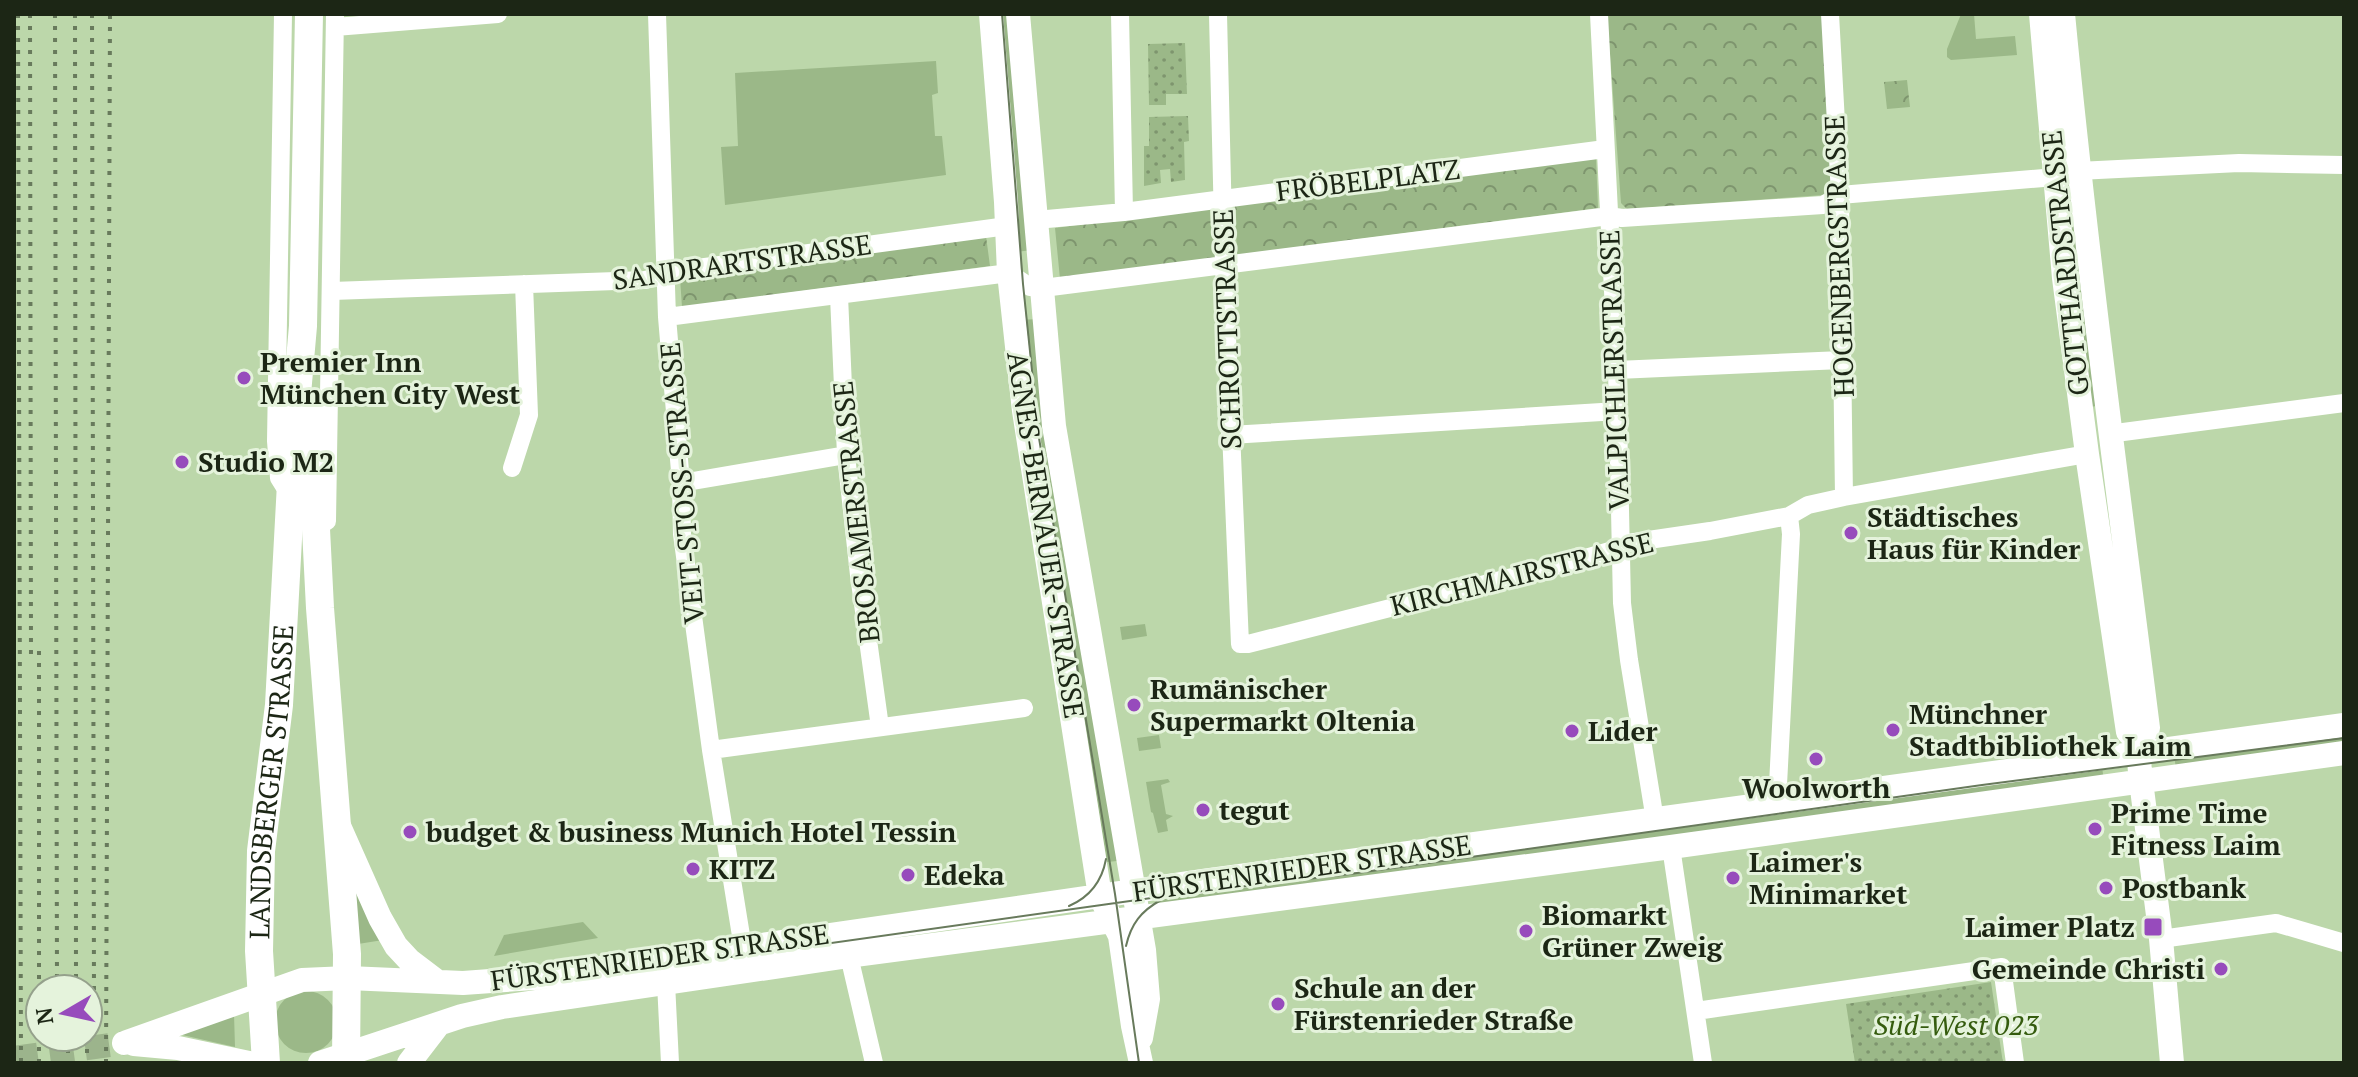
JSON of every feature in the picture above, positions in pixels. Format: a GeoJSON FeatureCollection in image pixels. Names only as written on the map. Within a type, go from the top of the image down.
{"type":"FeatureCollection","features":[{"type":"Feature","properties":{"kind":"main road","name":"LANDSBERGER STRASSE"},"geometry":{"type":"LineString","coordinates":[[309,14],[291,293],[303,326],[348,978],[337,1060]]}},
{"type":"Feature","properties":{"kind":"main road","name":"AGNES-BERNAUER-STRASSE"},"geometry":{"type":"LineString","coordinates":[[991,14],[1009,273],[1024,411],[1100,896],[1120,936],[1140,1056]]}},
{"type":"Feature","properties":{"kind":"main road","name":"AGNES-BERNAUER-STRASSE"},"geometry":{"type":"LineString","coordinates":[[1018,14],[1056,441],[1139,917],[1148,999],[1140,1056]]}},
{"type":"Feature","properties":{"kind":"main road","name":"GOTTHARDSTRASSE"},"geometry":{"type":"LineString","coordinates":[[2041,14],[2108,434],[2107,511]]}},
{"type":"Feature","properties":{"kind":"main road","name":"GOTTHARDSTRASSE"},"geometry":{"type":"LineString","coordinates":[[2063,14],[2064,278],[2087,454],[2107,511],[2148,728],[2139,748],[2141,783],[2161,939],[2172,1063]]}},
{"type":"Feature","properties":{"kind":"main road","name":"LANDSBERGER STRASSE"},"geometry":{"type":"LineString","coordinates":[[266,1063],[259,951],[261,851],[279,705],[294,428],[303,326]]}},
{"type":"Feature","properties":{"kind":"main road","name":"FÜRSTENRIEDER STRASSE"},"geometry":{"type":"LineString","coordinates":[[124,1043],[302,980],[348,978],[463,983],[533,978],[1135,891],[1654,811],[1777,804],[2139,748],[2344,725]]}},
{"type":"Feature","properties":{"kind":"main road","name":"FÜRSTENRIEDER STRASSE"},"geometry":{"type":"LineString","coordinates":[[337,1060],[439,1024],[502,1007],[849,956],[1671,847],[2344,753]]}},
{"type":"Feature","properties":{"kind":"main road"},"geometry":{"type":"LineString","coordinates":[[336,819],[380,918],[396,946],[438,982]]}},
{"type":"Feature","properties":{"kind":"main road"},"geometry":{"type":"LineString","coordinates":[[409,1063],[439,1024]]}},
{"type":"Feature","properties":{"kind":"main road"},"geometry":{"type":"LineString","coordinates":[[124,1043],[164,1063]]}},
{"type":"Feature","properties":{"kind":"main road"},"geometry":{"type":"LineString","coordinates":[[124,1043],[178,1048],[249,1063]]}},
{"type":"Feature","properties":{"kind":"street","name":"LANDSBERGER STRASSE"},"geometry":{"type":"LineString","coordinates":[[283,14],[291,293],[276,441],[279,478],[292,499]]}},
{"type":"Feature","properties":{"kind":"street"},"geometry":{"type":"LineString","coordinates":[[335,21],[498,14]]}},
{"type":"Feature","properties":{"kind":"street","name":"VEIT-STOSS-STRASSE"},"geometry":{"type":"LineString","coordinates":[[657,14],[667,317],[681,483],[682,534],[711,750],[743,948]]}},
{"type":"Feature","properties":{"kind":"street"},"geometry":{"type":"LineString","coordinates":[[1120,14],[1124,212]]}},
{"type":"Feature","properties":{"kind":"street","name":"SCHROTTSTRASSE"},"geometry":{"type":"LineString","coordinates":[[1218,14],[1224,266],[1240,644]]}},
{"type":"Feature","properties":{"kind":"street","name":"VALPICHLERSTRASSE"},"geometry":{"type":"LineString","coordinates":[[1599,14],[1617,370],[1622,603],[1654,811]]}},
{"type":"Feature","properties":{"kind":"street","name":"HOGENBERGSTRASSE"},"geometry":{"type":"LineString","coordinates":[[1830,14],[1840,195],[1844,497]]}},
{"type":"Feature","properties":{"kind":"street","name":"LANDSBERGER STRASSE"},"geometry":{"type":"LineString","coordinates":[[317,554],[328,518],[335,21]]}},
{"type":"Feature","properties":{"kind":"street","name":"FRÖBELPLATZ"},"geometry":{"type":"LineString","coordinates":[[1036,220],[1124,212],[1605,149]]}},
{"type":"Feature","properties":{"kind":"street"},"geometry":{"type":"LineString","coordinates":[[1009,273],[1030,287],[1043,288],[1609,216],[1622,218],[1823,205],[1840,195],[2066,174],[2239,163],[2344,165]]}},
{"type":"Feature","properties":{"kind":"street","name":"SANDRARTSTRASSE"},"geometry":{"type":"LineString","coordinates":[[332,291],[645,280],[690,269],[1007,226]]}},
{"type":"Feature","properties":{"kind":"street","name":"SANDRARTSTRASSE"},"geometry":{"type":"LineString","coordinates":[[667,317],[1009,273]]}},
{"type":"Feature","properties":{"kind":"street"},"geometry":{"type":"LineString","coordinates":[[512,468],[529,415],[524,284]]}},
{"type":"Feature","properties":{"kind":"street","name":"BROSAMERSTRASSE"},"geometry":{"type":"LineString","coordinates":[[839,296],[846,455],[880,727]]}},
{"type":"Feature","properties":{"kind":"street"},"geometry":{"type":"LineString","coordinates":[[1617,370],[1842,360]]}},
{"type":"Feature","properties":{"kind":"street"},"geometry":{"type":"LineString","coordinates":[[2108,434],[2344,403]]}},
{"type":"Feature","properties":{"kind":"street"},"geometry":{"type":"LineString","coordinates":[[1230,435],[1618,411]]}},
{"type":"Feature","properties":{"kind":"street","name":"KIRCHMAIRSTRASSE"},"geometry":{"type":"LineString","coordinates":[[1240,644],[1620,548],[1630,542],[1789,516],[1808,505],[1844,497],[2087,454]]}},
{"type":"Feature","properties":{"kind":"street"},"geometry":{"type":"LineString","coordinates":[[681,483],[846,455]]}},
{"type":"Feature","properties":{"kind":"street"},"geometry":{"type":"LineString","coordinates":[[1777,804],[1791,534],[1789,516]]}},
{"type":"Feature","properties":{"kind":"street"},"geometry":{"type":"LineString","coordinates":[[711,750],[1024,708]]}},
{"type":"Feature","properties":{"kind":"street"},"geometry":{"type":"LineString","coordinates":[[1671,847],[1703,1063]]}},
{"type":"Feature","properties":{"kind":"street"},"geometry":{"type":"LineString","coordinates":[[2161,939],[2276,923],[2344,943]]}},
{"type":"Feature","properties":{"kind":"street"},"geometry":{"type":"LineString","coordinates":[[849,956],[874,1063]]}},
{"type":"Feature","properties":{"kind":"street"},"geometry":{"type":"LineString","coordinates":[[1696,1011],[2002,967],[2015,1063]]}},
{"type":"Feature","properties":{"kind":"street"},"geometry":{"type":"LineString","coordinates":[[666,983],[670,1063]]}},
{"type":"Feature","properties":{"kind":"green space"},"geometry":{"type":"Polygon","coordinates":[[[999,14],[1011,14],[1032,250],[1015,252],[999,14]]]}},
{"type":"Feature","properties":{"kind":"green space"},"geometry":{"type":"Polygon","coordinates":[[[1607,14],[1823,14],[1833,181],[1824,195],[1627,209],[1621,203],[1607,14]]]}},
{"type":"Feature","properties":{"kind":"green space"},"geometry":{"type":"Polygon","coordinates":[[[1961,14],[1974,14],[1976,39],[2015,36],[2017,55],[1951,60],[1947,57],[1947,49],[1961,14]]]}},
{"type":"Feature","properties":{"kind":"green space"},"geometry":{"type":"Polygon","coordinates":[[[1185,43],[1187,94],[1166,94],[1166,105],[1149,105],[1148,44],[1185,43]]]}},
{"type":"Feature","properties":{"kind":"green space"},"geometry":{"type":"Polygon","coordinates":[[[936,61],[938,93],[932,95],[935,136],[942,136],[946,175],[725,205],[721,147],[738,146],[735,73],[936,61]]]}},
{"type":"Feature","properties":{"kind":"green space"},"geometry":{"type":"Polygon","coordinates":[[[1907,80],[1910,107],[1887,109],[1884,82],[1907,80]]]}},
{"type":"Feature","properties":{"kind":"green space"},"geometry":{"type":"Polygon","coordinates":[[[1188,116],[1189,141],[1184,142],[1185,180],[1171,182],[1170,169],[1160,170],[1161,183],[1144,186],[1144,146],[1149,146],[1149,117],[1188,116]]]}},
{"type":"Feature","properties":{"kind":"green space"},"geometry":{"type":"Polygon","coordinates":[[[1596,157],[1598,208],[1237,255],[1235,205],[1596,157]]]}},
{"type":"Feature","properties":{"kind":"green space"},"geometry":{"type":"Polygon","coordinates":[[[2063,169],[2070,172],[2096,406],[2091,407],[2063,169]]]}},
{"type":"Feature","properties":{"kind":"green space"},"geometry":{"type":"Polygon","coordinates":[[[1210,207],[1214,223],[1215,259],[1060,279],[1055,228],[1210,207]]]}},
{"type":"Feature","properties":{"kind":"green space"},"geometry":{"type":"Polygon","coordinates":[[[986,236],[990,266],[682,307],[680,278],[986,236]]]}},
{"type":"Feature","properties":{"kind":"green space"},"geometry":{"type":"Polygon","coordinates":[[[1039,319],[1117,861],[1107,862],[1019,320],[1039,319]]]}},
{"type":"Feature","properties":{"kind":"green space"},"geometry":{"type":"Polygon","coordinates":[[[1145,624],[1147,636],[1122,640],[1120,627],[1145,624]]]}},
{"type":"Feature","properties":{"kind":"green space"},"geometry":{"type":"Polygon","coordinates":[[[2344,732],[2344,750],[2177,774],[2174,756],[2344,732]]]}},
{"type":"Feature","properties":{"kind":"green space"},"geometry":{"type":"Polygon","coordinates":[[[1159,735],[1161,748],[1139,751],[1137,738],[1159,735]]]}},
{"type":"Feature","properties":{"kind":"green space"},"geometry":{"type":"Polygon","coordinates":[[[2102,767],[2104,781],[1156,907],[1155,896],[2102,767]]]}},
{"type":"Feature","properties":{"kind":"green space"},"geometry":{"type":"Polygon","coordinates":[[[1168,779],[1170,782],[1161,785],[1166,814],[1173,816],[1166,820],[1168,831],[1158,833],[1146,782],[1168,779]]]}},
{"type":"Feature","properties":{"kind":"green space"},"geometry":{"type":"Polygon","coordinates":[[[355,879],[383,940],[358,944],[355,879]]]}},
{"type":"Feature","properties":{"kind":"green space"},"geometry":{"type":"Polygon","coordinates":[[[583,922],[598,938],[494,956],[504,935],[583,922]]]}},
{"type":"Feature","properties":{"kind":"green space","name":"Süd-West 023"},"geometry":{"type":"Polygon","coordinates":[[[1991,982],[2003,1063],[1855,1063],[1846,1004],[1991,982]]]}},
{"type":"Feature","properties":{"kind":"green space"},"geometry":{"type":"Polygon","coordinates":[[[306,991],[318,993],[328,1000],[335,1010],[335,1034],[328,1044],[318,1051],[306,1053],[294,1051],[284,1044],[277,1034],[275,1022],[277,1010],[284,1000],[294,993],[306,991]]]}},
{"type":"Feature","properties":{"kind":"green space"},"geometry":{"type":"Polygon","coordinates":[[[234,1014],[235,1047],[178,1034],[234,1014]]]}},
{"type":"Feature","properties":{"kind":"tunnel"},"geometry":{"type":"LineString","coordinates":[[14,1058],[124,1043]]}},
{"type":"Feature","properties":{"kind":"tram line"},"geometry":{"type":"LineString","coordinates":[[1002,14],[1023,284],[1039,438],[1115,894],[1139,1063]]}},
{"type":"Feature","properties":{"kind":"tram line"},"geometry":{"type":"LineString","coordinates":[[731,957],[2344,738]]}},
{"type":"Feature","properties":{"kind":"tram line"},"geometry":{"type":"LineString","coordinates":[[1069,906],[1094,887],[1106,859]]}},
{"type":"Feature","properties":{"kind":"tram line"},"geometry":{"type":"LineString","coordinates":[[1126,946],[1138,919],[1161,900]]}},
{"type":"Feature","properties":{"kind":"railway"},"geometry":{"type":"LineString","coordinates":[[18,14],[21,1063]]}},
{"type":"Feature","properties":{"kind":"railway"},"geometry":{"type":"LineString","coordinates":[[30,14],[31,662]]}},
{"type":"Feature","properties":{"kind":"railway"},"geometry":{"type":"LineString","coordinates":[[55,14],[57,973]]}},
{"type":"Feature","properties":{"kind":"railway"},"geometry":{"type":"LineString","coordinates":[[75,14],[76,973]]}},
{"type":"Feature","properties":{"kind":"railway"},"geometry":{"type":"LineString","coordinates":[[92,14],[94,973]]}},
{"type":"Feature","properties":{"kind":"railway"},"geometry":{"type":"LineString","coordinates":[[106,1063],[110,14]]}},
{"type":"Feature","properties":{"kind":"railway"},"geometry":{"type":"LineString","coordinates":[[39,651],[39,1063]]}},
{"type":"Feature","properties":{"kind":"railway"},"geometry":{"type":"LineString","coordinates":[[68,1053],[68,1063]]}},
{"type":"Feature","properties":{"kind":"railway"},"geometry":{"type":"LineString","coordinates":[[87,1053],[87,1063]]}},
{"type":"Feature","properties":{"kind":"place","name":"Premier Inn München City West"},"geometry":{"type":"Point","coordinates":[244,378]}},
{"type":"Feature","properties":{"kind":"place","name":"Studio M2"},"geometry":{"type":"Point","coordinates":[182,462]}},
{"type":"Feature","properties":{"kind":"place","name":"Städtisches Haus für Kinder"},"geometry":{"type":"Point","coordinates":[1851,533]}},
{"type":"Feature","properties":{"kind":"place","name":"Rumänischer Supermarkt Oltenia"},"geometry":{"type":"Point","coordinates":[1134,705]}},
{"type":"Feature","properties":{"kind":"place","name":"Münchner Stadtbibliothek Laim"},"geometry":{"type":"Point","coordinates":[1893,730]}},
{"type":"Feature","properties":{"kind":"place","name":"Lider"},"geometry":{"type":"Point","coordinates":[1572,731]}},
{"type":"Feature","properties":{"kind":"place","name":"Woolworth"},"geometry":{"type":"Point","coordinates":[1816,759]}},
{"type":"Feature","properties":{"kind":"place","name":"tegut"},"geometry":{"type":"Point","coordinates":[1203,810]}},
{"type":"Feature","properties":{"kind":"place","name":"Prime Time Fitness Laim"},"geometry":{"type":"Point","coordinates":[2095,829]}},
{"type":"Feature","properties":{"kind":"place","name":"budget & business Munich Hotel Tessin"},"geometry":{"type":"Point","coordinates":[410,832]}},
{"type":"Feature","properties":{"kind":"place","name":"KITZ"},"geometry":{"type":"Point","coordinates":[693,869]}},
{"type":"Feature","properties":{"kind":"place","name":"Edeka"},"geometry":{"type":"Point","coordinates":[908,875]}},
{"type":"Feature","properties":{"kind":"place","name":"Laimer's Minimarket"},"geometry":{"type":"Point","coordinates":[1733,878]}},
{"type":"Feature","properties":{"kind":"place","name":"Postbank"},"geometry":{"type":"Point","coordinates":[2106,888]}},
{"type":"Feature","properties":{"kind":"place","name":"Laimer Platz"},"geometry":{"type":"Point","coordinates":[2153,927]}},
{"type":"Feature","properties":{"kind":"place","name":"Biomarkt Grüner Zweig"},"geometry":{"type":"Point","coordinates":[1526,931]}},
{"type":"Feature","properties":{"kind":"place","name":"Gemeinde Christi"},"geometry":{"type":"Point","coordinates":[2221,969]}},
{"type":"Feature","properties":{"kind":"place","name":"Schule an der Fürstenrieder Straße"},"geometry":{"type":"Point","coordinates":[1278,1004]}}]}
